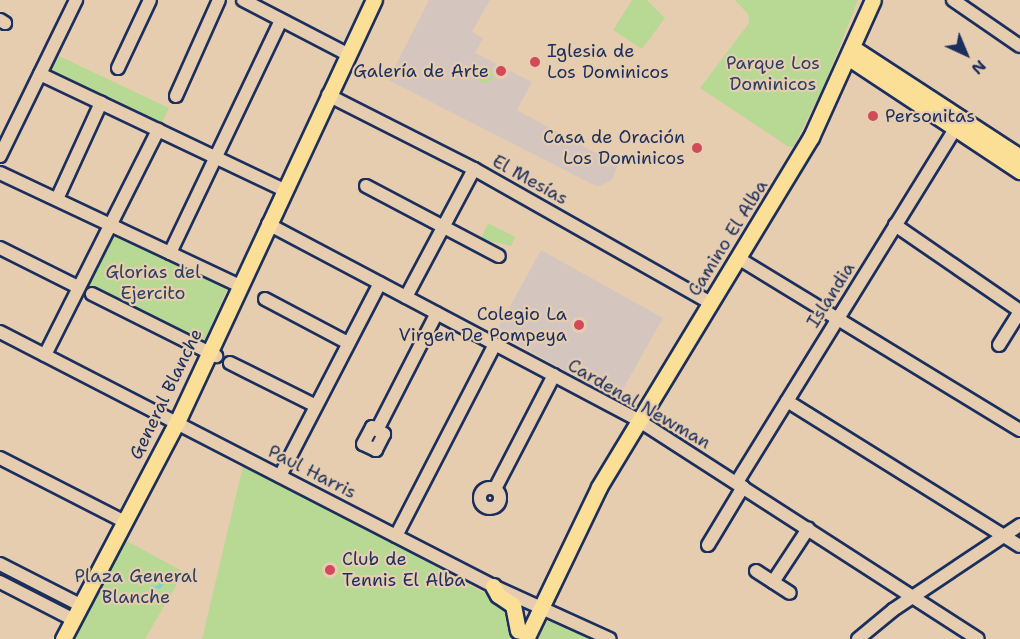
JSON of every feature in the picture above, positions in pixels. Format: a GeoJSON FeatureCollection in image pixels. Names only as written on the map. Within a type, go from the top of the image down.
{"type":"FeatureCollection","features":[{"type":"Feature","properties":{"kind":"main road","name":"General Blanche"},"geometry":{"type":"LineString","coordinates":[[63,639],[213,354],[268,224],[374,0]]}},
{"type":"Feature","properties":{"kind":"main road","name":"Camino El Alba"},"geometry":{"type":"LineString","coordinates":[[520,636],[567,531],[599,487],[811,137],[851,53],[873,0]]}},
{"type":"Feature","properties":{"kind":"main road"},"geometry":{"type":"LineString","coordinates":[[851,53],[1020,171]]}},
{"type":"Feature","properties":{"kind":"main road"},"geometry":{"type":"LineString","coordinates":[[851,53],[1020,157]]}},
{"type":"Feature","properties":{"kind":"main road"},"geometry":{"type":"LineString","coordinates":[[493,586],[498,595],[513,605],[520,636]]}},
{"type":"Feature","properties":{"kind":"street"},"geometry":{"type":"LineString","coordinates":[[0,156],[76,0]]}},
{"type":"Feature","properties":{"kind":"street"},"geometry":{"type":"LineString","coordinates":[[118,69],[150,0]]}},
{"type":"Feature","properties":{"kind":"street"},"geometry":{"type":"LineString","coordinates":[[176,96],[219,0]]}},
{"type":"Feature","properties":{"kind":"street"},"geometry":{"type":"LineString","coordinates":[[243,0],[347,54]]}},
{"type":"Feature","properties":{"kind":"street"},"geometry":{"type":"LineString","coordinates":[[953,0],[1020,46]]}},
{"type":"Feature","properties":{"kind":"street"},"geometry":{"type":"LineString","coordinates":[[170,253],[281,20]]}},
{"type":"Feature","properties":{"kind":"street"},"geometry":{"type":"LineString","coordinates":[[40,74],[284,190]]}},
{"type":"Feature","properties":{"kind":"street","name":"El Mesías"},"geometry":{"type":"LineString","coordinates":[[328,95],[474,169],[711,303]]}},
{"type":"Feature","properties":{"kind":"street"},"geometry":{"type":"LineString","coordinates":[[57,199],[101,103]]}},
{"type":"Feature","properties":{"kind":"street","name":"Islandia"},"geometry":{"type":"LineString","coordinates":[[708,545],[787,401],[956,128]]}},
{"type":"Feature","properties":{"kind":"street"},"geometry":{"type":"LineString","coordinates":[[45,355],[158,130]]}},
{"type":"Feature","properties":{"kind":"street"},"geometry":{"type":"LineString","coordinates":[[406,297],[474,169]]}},
{"type":"Feature","properties":{"kind":"street"},"geometry":{"type":"LineString","coordinates":[[0,173],[240,286]]}},
{"type":"Feature","properties":{"kind":"street"},"geometry":{"type":"LineString","coordinates":[[366,186],[499,256]]}},
{"type":"Feature","properties":{"kind":"street","name":"Cardenal Newman"},"geometry":{"type":"LineString","coordinates":[[268,224],[638,420],[978,639]]}},
{"type":"Feature","properties":{"kind":"street"},"geometry":{"type":"LineString","coordinates":[[895,225],[1020,311],[999,345]]}},
{"type":"Feature","properties":{"kind":"street"},"geometry":{"type":"LineString","coordinates":[[0,248],[74,285]]}},
{"type":"Feature","properties":{"kind":"street"},"geometry":{"type":"LineString","coordinates":[[738,258],[1020,430]]}},
{"type":"Feature","properties":{"kind":"street"},"geometry":{"type":"LineString","coordinates":[[280,476],[380,283]]}},
{"type":"Feature","properties":{"kind":"street"},"geometry":{"type":"LineString","coordinates":[[92,294],[213,354]]}},
{"type":"Feature","properties":{"kind":"street"},"geometry":{"type":"LineString","coordinates":[[265,299],[348,343]]}},
{"type":"Feature","properties":{"kind":"street"},"geometry":{"type":"LineString","coordinates":[[377,430],[437,313]]}},
{"type":"Feature","properties":{"kind":"street","name":"Paul Harris"},"geometry":{"type":"LineString","coordinates":[[0,332],[493,586],[610,639]]}},
{"type":"Feature","properties":{"kind":"street"},"geometry":{"type":"LineString","coordinates":[[396,536],[495,344]]}},
{"type":"Feature","properties":{"kind":"street"},"geometry":{"type":"LineString","coordinates":[[230,363],[316,406]]}},
{"type":"Feature","properties":{"kind":"street"},"geometry":{"type":"LineString","coordinates":[[496,487],[554,375]]}},
{"type":"Feature","properties":{"kind":"street"},"geometry":{"type":"LineString","coordinates":[[787,401],[1020,546]]}},
{"type":"Feature","properties":{"kind":"street"},"geometry":{"type":"LineString","coordinates":[[0,458],[125,522]]}},
{"type":"Feature","properties":{"kind":"street"},"geometry":{"type":"LineString","coordinates":[[858,639],[913,596],[1020,525]]}},
{"type":"Feature","properties":{"kind":"street"},"geometry":{"type":"LineString","coordinates":[[773,582],[808,529]]}},
{"type":"Feature","properties":{"kind":"street"},"geometry":{"type":"LineString","coordinates":[[0,564],[78,613]]}},
{"type":"Feature","properties":{"kind":"street"},"geometry":{"type":"LineString","coordinates":[[756,571],[790,593]]}},
{"type":"Feature","properties":{"kind":"street"},"geometry":{"type":"LineString","coordinates":[[0,582],[78,613]]}},
{"type":"Feature","properties":{"kind":"shaded area"},"geometry":{"type":"Polygon","coordinates":[[[429,0],[490,0],[472,32],[483,38],[475,53],[532,82],[517,110],[618,165],[612,180],[598,187],[388,80],[429,0]]]}},
{"type":"Feature","properties":{"kind":"shaded area","name":"Colegio La Virgen De Pompeya"},"geometry":{"type":"Polygon","coordinates":[[[541,250],[663,318],[617,400],[496,332],[541,250]]]}},
{"type":"Feature","properties":{"kind":"green space"},"geometry":{"type":"Polygon","coordinates":[[[632,0],[647,0],[665,18],[642,49],[613,30],[632,0]]]}},
{"type":"Feature","properties":{"kind":"green space","name":"Parque Los Dominicos"},"geometry":{"type":"Polygon","coordinates":[[[735,0],[858,0],[826,81],[794,146],[789,147],[700,88],[749,23],[748,14],[735,0]]]}},
{"type":"Feature","properties":{"kind":"green space"},"geometry":{"type":"Polygon","coordinates":[[[59,56],[169,108],[160,127],[55,76],[51,71],[59,56]]]}},
{"type":"Feature","properties":{"kind":"green space"},"geometry":{"type":"Polygon","coordinates":[[[485,67],[491,69],[493,75],[491,81],[485,83],[479,81],[477,75],[479,69],[485,67]]]}},
{"type":"Feature","properties":{"kind":"green space"},"geometry":{"type":"Polygon","coordinates":[[[488,223],[515,237],[511,246],[481,239],[488,223]]]}},
{"type":"Feature","properties":{"kind":"green space","name":"Glorias del Ejercito"},"geometry":{"type":"Polygon","coordinates":[[[115,231],[228,287],[203,344],[86,287],[115,231]]]}},
{"type":"Feature","properties":{"kind":"green space","name":"Club de Tennis El Alba"},"geometry":{"type":"Polygon","coordinates":[[[244,462],[519,612],[509,639],[202,639],[244,462]]]}},
{"type":"Feature","properties":{"kind":"green space","name":"Plaza General Blanche"},"geometry":{"type":"Polygon","coordinates":[[[123,539],[184,572],[145,639],[72,639],[123,539]]]}},
{"type":"Feature","properties":{"kind":"green space"},"geometry":{"type":"Polygon","coordinates":[[[0,570],[66,603],[65,608],[0,577],[0,570]]]}},
{"type":"Feature","properties":{"kind":"green space"},"geometry":{"type":"Polygon","coordinates":[[[548,619],[596,639],[538,639],[548,619]]]}},
{"type":"Feature","properties":{"kind":"water"},"geometry":{"type":"Polygon","coordinates":[[[156,572],[167,580],[160,589],[152,587],[159,585],[158,578],[149,584],[156,572]]]}},
{"type":"Feature","properties":{"kind":"place","name":"Iglesia de Los Dominicos"},"geometry":{"type":"Point","coordinates":[535,62]}},
{"type":"Feature","properties":{"kind":"place","name":"Galería de Arte"},"geometry":{"type":"Point","coordinates":[501,71]}},
{"type":"Feature","properties":{"kind":"place","name":"Personitas"},"geometry":{"type":"Point","coordinates":[873,116]}},
{"type":"Feature","properties":{"kind":"place","name":"Casa de Oración Los Dominicos"},"geometry":{"type":"Point","coordinates":[697,148]}},
{"type":"Feature","properties":{"kind":"place","name":"Colegio La Virgen De Pompeya"},"geometry":{"type":"Point","coordinates":[579,325]}},
{"type":"Feature","properties":{"kind":"place","name":"Club de Tennis El Alba"},"geometry":{"type":"Point","coordinates":[330,570]}}]}
